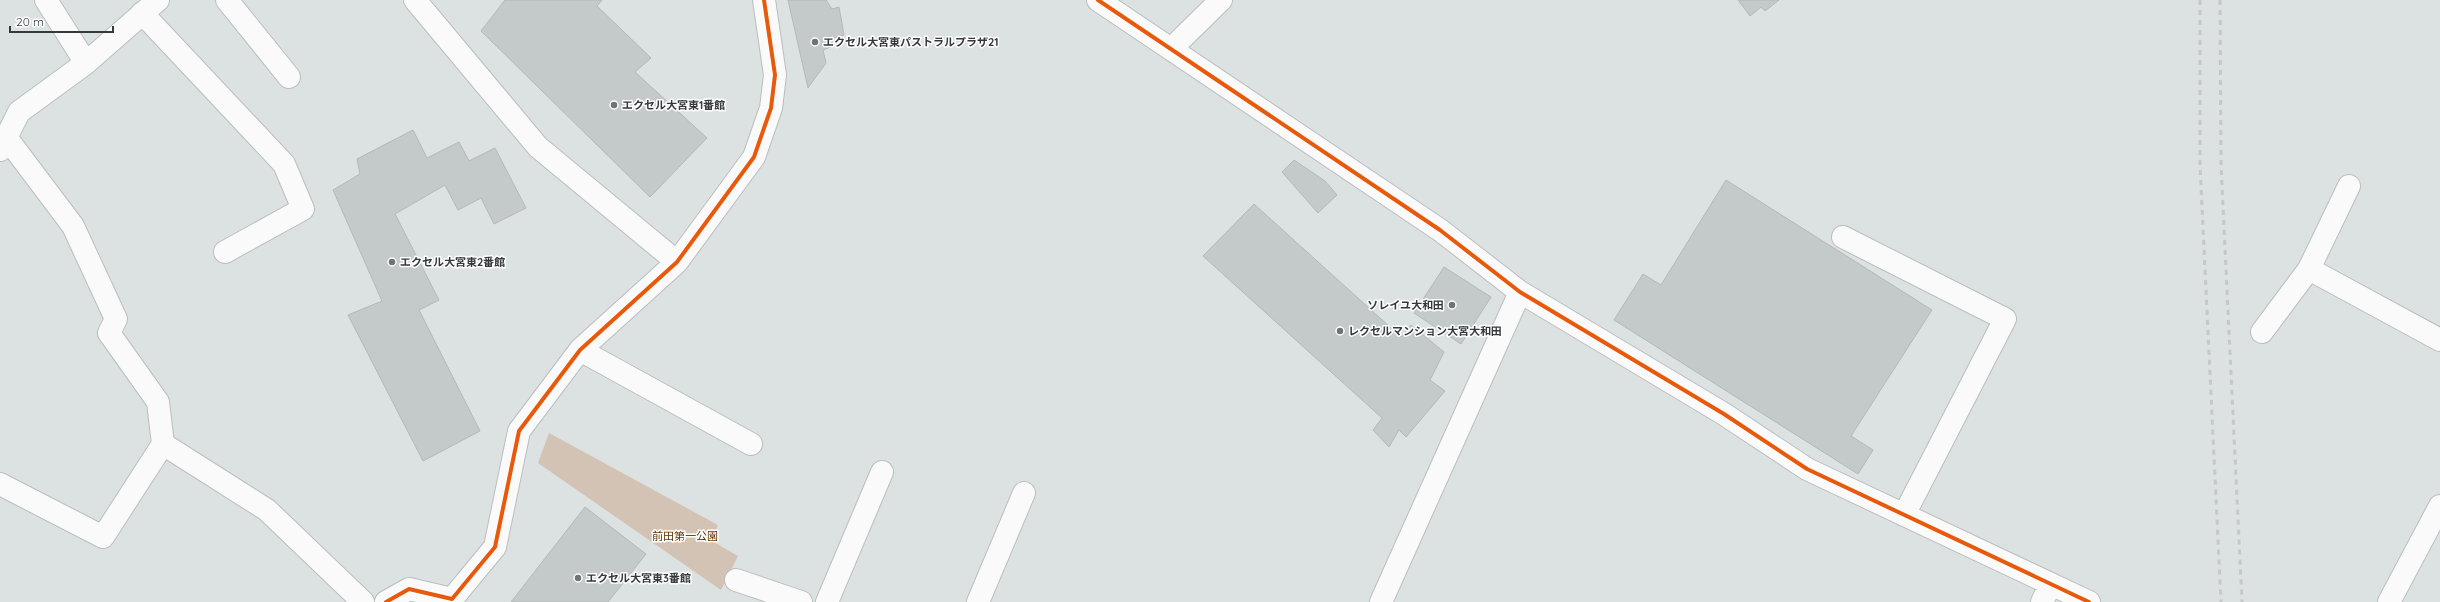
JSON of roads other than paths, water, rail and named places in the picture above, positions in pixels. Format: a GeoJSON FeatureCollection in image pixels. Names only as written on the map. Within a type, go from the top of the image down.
{"type":"FeatureCollection","features":[{"type":"Feature","properties":{"kind":"street"},"geometry":{"type":"LineString","coordinates":[[46,0],[86,63]]}},
{"type":"Feature","properties":{"kind":"street"},"geometry":{"type":"LineString","coordinates":[[227,0],[289,77]]}},
{"type":"Feature","properties":{"kind":"street"},"geometry":{"type":"LineString","coordinates":[[415,0],[538,147],[677,262]]}},
{"type":"Feature","properties":{"kind":"street"},"geometry":{"type":"LineString","coordinates":[[386,602],[409,589],[452,599],[495,547],[519,431],[580,350],[677,262],[754,157],[771,108],[775,75],[764,0]]}},
{"type":"Feature","properties":{"kind":"street"},"geometry":{"type":"LineString","coordinates":[[1098,0],[1440,230],[1520,292],[1724,414],[1807,469],[1904,515],[2046,593],[2089,602]]}},
{"type":"Feature","properties":{"kind":"street"},"geometry":{"type":"LineString","coordinates":[[1172,49],[1221,0]]}},
{"type":"Feature","properties":{"kind":"street"},"geometry":{"type":"LineString","coordinates":[[0,484],[103,537],[163,444],[158,402],[109,333],[116,319],[73,226],[3,144],[19,112],[86,63],[150,6],[284,164],[303,209],[225,252]]}},
{"type":"Feature","properties":{"kind":"street"},"geometry":{"type":"LineString","coordinates":[[2262,332],[2309,269],[2349,186]]}},
{"type":"Feature","properties":{"kind":"street"},"geometry":{"type":"LineString","coordinates":[[1843,237],[2005,319],[1904,515]]}},
{"type":"Feature","properties":{"kind":"street"},"geometry":{"type":"LineString","coordinates":[[2309,269],[2440,340]]}},
{"type":"Feature","properties":{"kind":"street"},"geometry":{"type":"LineString","coordinates":[[1381,602],[1520,292]]}},
{"type":"Feature","properties":{"kind":"street"},"geometry":{"type":"LineString","coordinates":[[580,350],[751,444]]}},
{"type":"Feature","properties":{"kind":"street"},"geometry":{"type":"LineString","coordinates":[[163,444],[267,510],[362,602]]}},
{"type":"Feature","properties":{"kind":"street"},"geometry":{"type":"LineString","coordinates":[[827,602],[882,472]]}},
{"type":"Feature","properties":{"kind":"street"},"geometry":{"type":"LineString","coordinates":[[978,602],[1024,492]]}},
{"type":"Feature","properties":{"kind":"street"},"geometry":{"type":"LineString","coordinates":[[2389,602],[2440,506]]}},
{"type":"Feature","properties":{"kind":"street"},"geometry":{"type":"LineString","coordinates":[[736,580],[801,602]]}},
{"type":"Feature","properties":{"kind":"railway"},"geometry":{"type":"LineString","coordinates":[[2200,0],[2200,165],[2221,602]]}},
{"type":"Feature","properties":{"kind":"railway"},"geometry":{"type":"LineString","coordinates":[[2220,0],[2221,165],[2242,602]]}},
{"type":"Feature","properties":{"kind":"place","name":"エクセル大宮東パストラルプラザ21"},"geometry":{"type":"Point","coordinates":[815,42]}},
{"type":"Feature","properties":{"kind":"place","name":"エクセル大宮東1番館"},"geometry":{"type":"Point","coordinates":[614,105]}},
{"type":"Feature","properties":{"kind":"place","name":"エクセル大宮東2番館"},"geometry":{"type":"Point","coordinates":[392,262]}},
{"type":"Feature","properties":{"kind":"place","name":"ソレイユ大和田"},"geometry":{"type":"Point","coordinates":[1452,305]}},
{"type":"Feature","properties":{"kind":"place","name":"レクセルマンション大宮大和田"},"geometry":{"type":"Point","coordinates":[1340,331]}},
{"type":"Feature","properties":{"kind":"place","name":"エクセル大宮東3番館"},"geometry":{"type":"Point","coordinates":[578,578]}},
{"type":"Feature","properties":{"kind":"park label","name":"前田第一公園"},"geometry":{"type":"Point","coordinates":[685,536]}}]}
